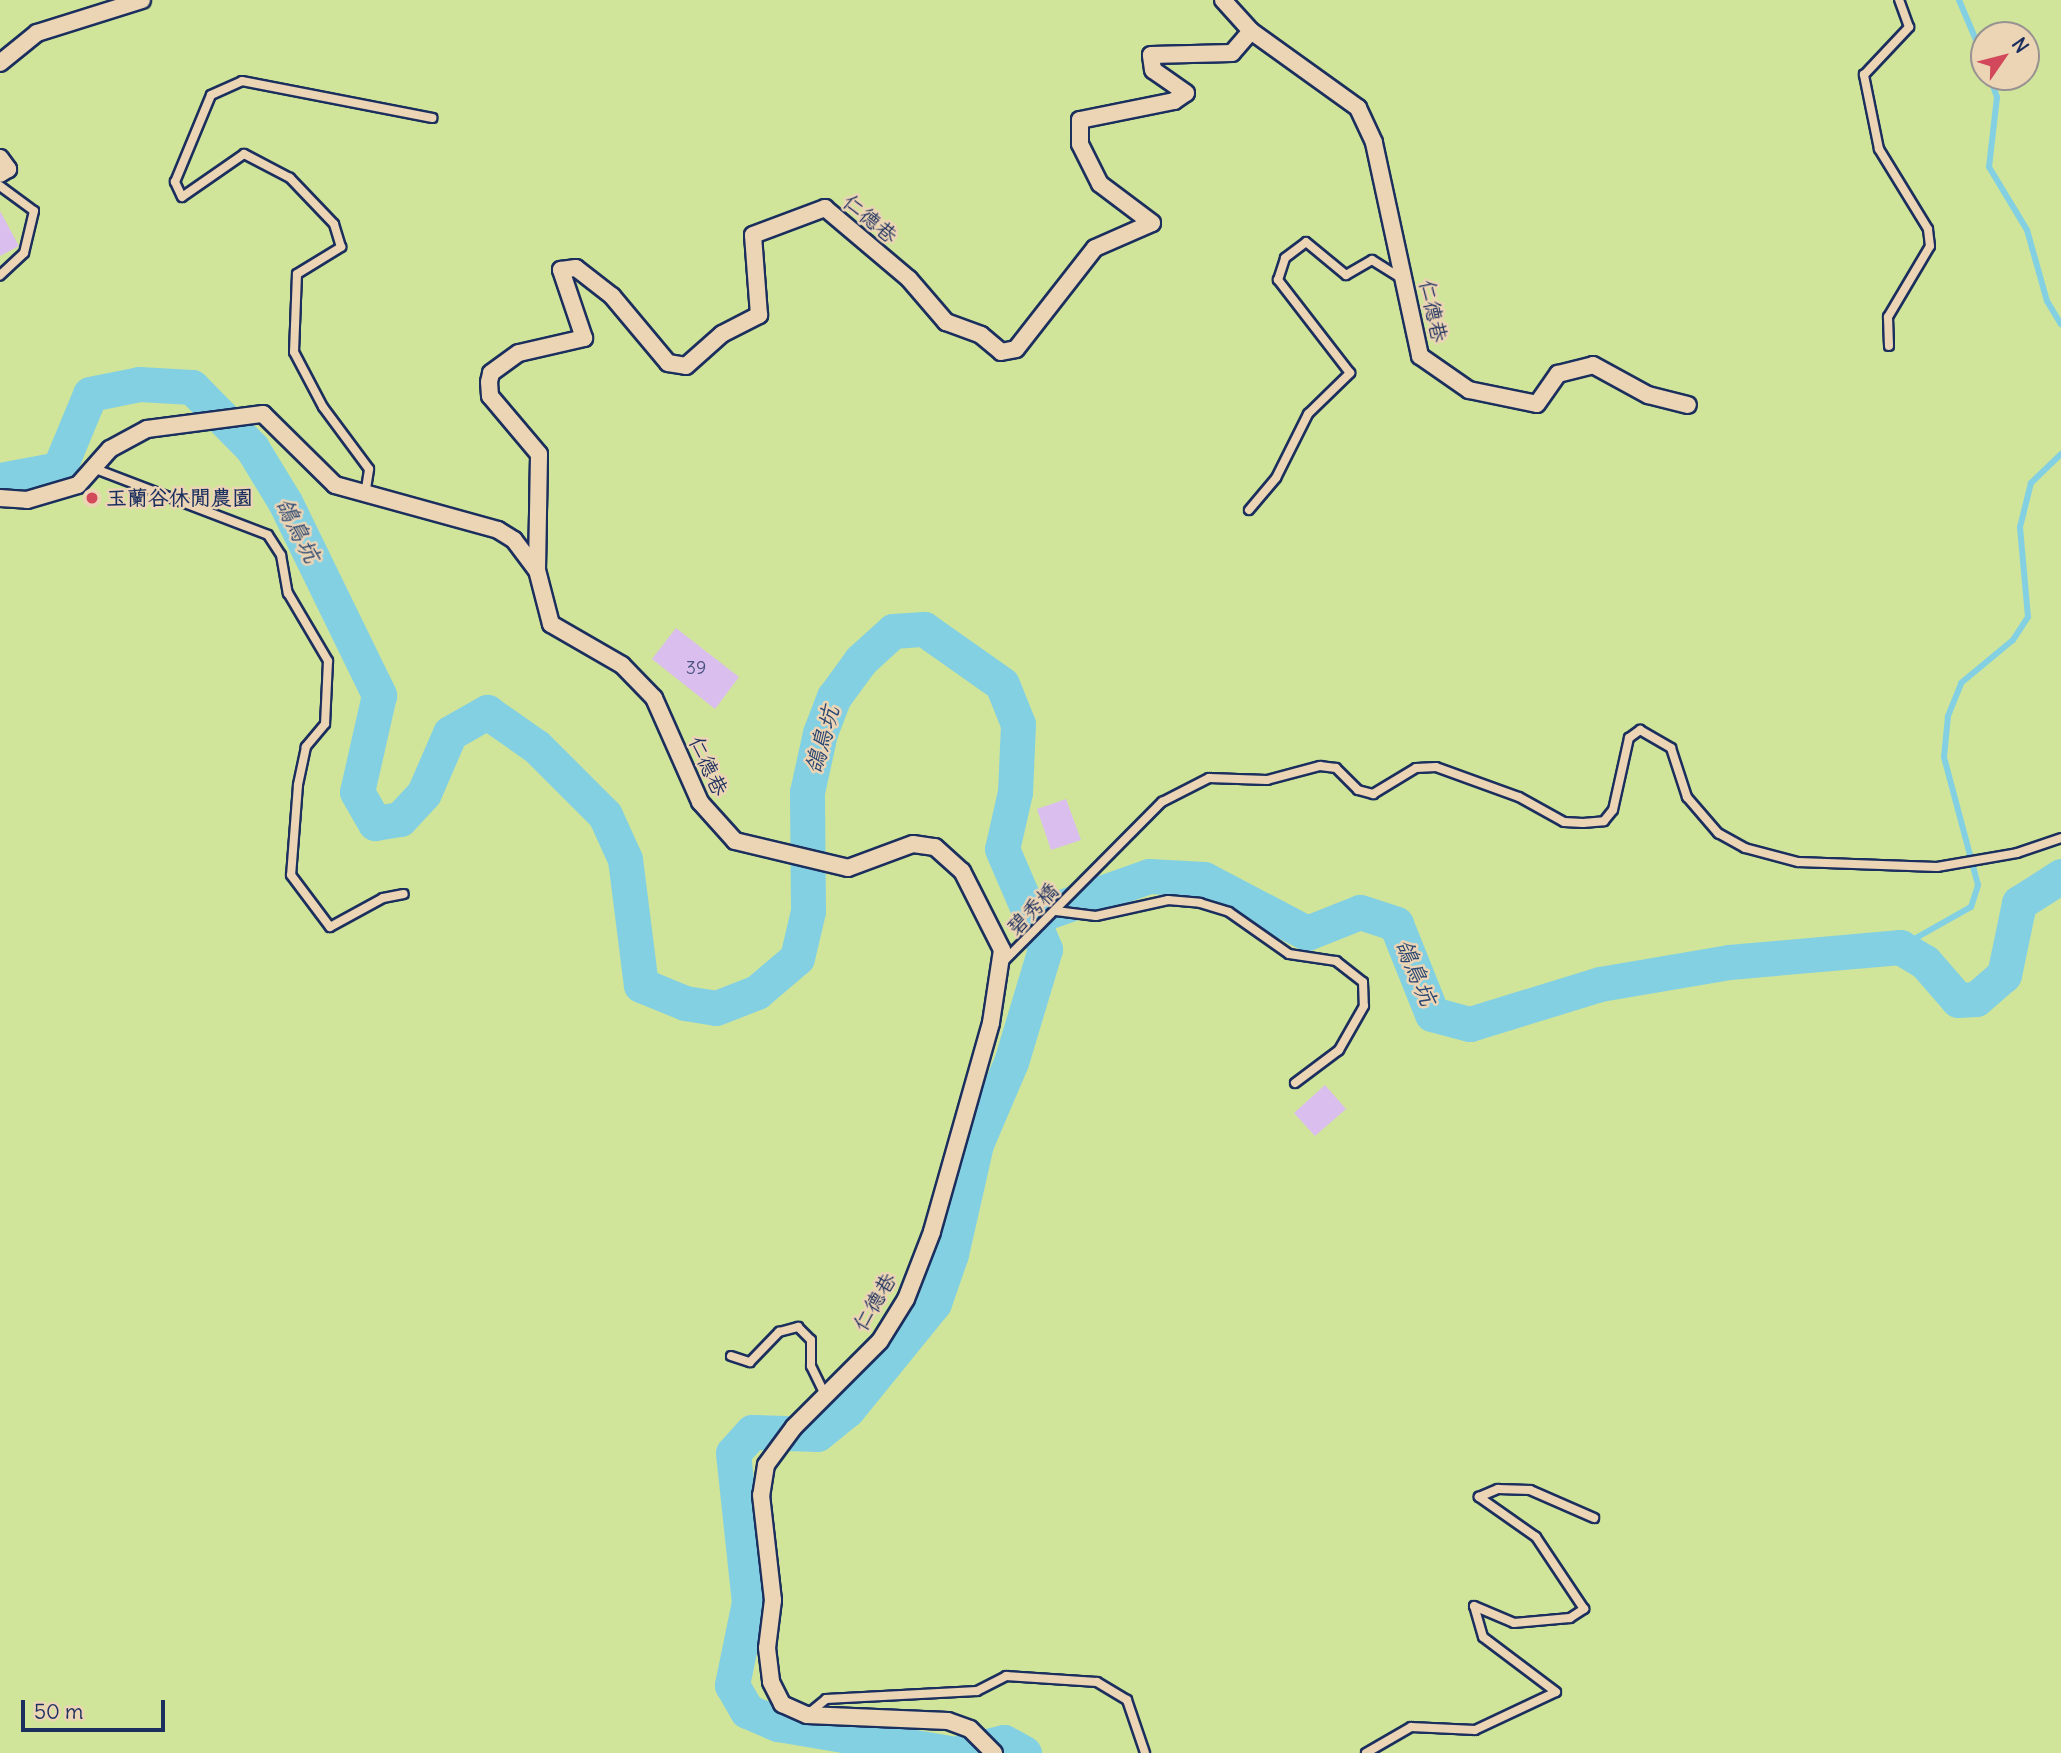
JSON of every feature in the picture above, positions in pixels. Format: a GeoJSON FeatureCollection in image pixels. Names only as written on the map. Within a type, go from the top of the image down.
{"type":"FeatureCollection","features":[{"type":"Feature","properties":{"kind":"street"},"geometry":{"type":"LineString","coordinates":[[0,63],[37,33],[142,0]]}},
{"type":"Feature","properties":{"kind":"street","name":"仁德巷"},"geometry":{"type":"LineString","coordinates":[[1223,0],[1251,31],[1358,108],[1374,143],[1406,281],[1420,356],[1469,390],[1537,404],[1569,366],[1593,365],[1648,395],[1688,405]]}},
{"type":"Feature","properties":{"kind":"street","name":"仁德巷"},"geometry":{"type":"LineString","coordinates":[[991,1747],[948,1721],[807,1715],[782,1704],[771,1682],[766,1648],[773,1600],[761,1495],[774,1450],[880,1341],[906,1299],[932,1232],[992,1023],[1007,959],[989,915],[962,871],[935,848],[913,844],[848,868],[735,841],[717,827],[654,698],[622,665],[551,624],[537,570],[539,453],[491,396],[489,382],[491,373],[519,353],[584,338],[561,270],[576,268],[612,296],[668,363],[686,366],[722,334],[759,315],[753,235],[825,208],[908,279],[946,322],[1001,352],[1016,349],[1095,248],[1152,223],[1100,184],[1080,144],[1080,120],[1174,101],[1186,93],[1153,70],[1151,55],[1232,52],[1251,31]]}},
{"type":"Feature","properties":{"kind":"street"},"geometry":{"type":"LineString","coordinates":[[0,158],[8,169],[0,174]]}},
{"type":"Feature","properties":{"kind":"street","name":"仁德巷"},"geometry":{"type":"LineString","coordinates":[[93,468],[110,449],[147,429],[263,414],[334,485],[498,530],[537,570]]}},
{"type":"Feature","properties":{"kind":"street"},"geometry":{"type":"LineString","coordinates":[[0,498],[27,500],[78,485],[93,468]]}},
{"type":"Feature","properties":{"kind":"lane"},"geometry":{"type":"LineString","coordinates":[[1889,346],[1888,317],[1930,246],[1928,229],[1879,149],[1864,75],[1909,27],[1899,0]]}},
{"type":"Feature","properties":{"kind":"lane"},"geometry":{"type":"LineString","coordinates":[[365,495],[369,469],[323,407],[294,352],[297,274],[341,247],[334,224],[290,178],[244,154],[182,197],[174,181],[211,95],[242,81],[432,118]]}},
{"type":"Feature","properties":{"kind":"lane"},"geometry":{"type":"LineString","coordinates":[[0,187],[34,211],[23,253],[0,275]]}},
{"type":"Feature","properties":{"kind":"lane"},"geometry":{"type":"LineString","coordinates":[[1249,510],[1276,478],[1308,414],[1350,373],[1278,280],[1285,258],[1306,242],[1346,275],[1372,260],[1406,281]]}},
{"type":"Feature","properties":{"kind":"lane"},"geometry":{"type":"LineString","coordinates":[[93,468],[268,535],[281,555],[289,593],[328,661],[325,724],[306,747],[298,785],[291,875],[330,927],[383,898],[404,894]]}},
{"type":"Feature","properties":{"kind":"lane","name":"碧秀橋"},"geometry":{"type":"LineString","coordinates":[[1007,959],[1162,802],[1209,778],[1267,780],[1320,766],[1336,768],[1359,790],[1373,794],[1416,768],[1436,767],[1520,797],[1564,822],[1604,821],[1613,810],[1629,738],[1640,730],[1671,748],[1687,797],[1718,833],[1745,849],[1821,865],[1960,863],[1985,860],[2061,838]]}},
{"type":"Feature","properties":{"kind":"lane"},"geometry":{"type":"LineString","coordinates":[[1056,911],[1096,916],[1168,900],[1200,903],[1229,912],[1289,954],[1336,961],[1363,982],[1364,1006],[1339,1050],[1295,1083]]}},
{"type":"Feature","properties":{"kind":"lane"},"geometry":{"type":"LineString","coordinates":[[731,1356],[750,1362],[779,1332],[798,1327],[811,1340],[811,1366],[825,1395]]}},
{"type":"Feature","properties":{"kind":"lane"},"geometry":{"type":"LineString","coordinates":[[1366,1753],[1412,1727],[1475,1730],[1556,1692],[1483,1637],[1474,1606],[1514,1623],[1570,1618],[1584,1609],[1536,1537],[1479,1497],[1497,1489],[1530,1490],[1594,1518]]}},
{"type":"Feature","properties":{"kind":"lane"},"geometry":{"type":"LineString","coordinates":[[807,1715],[826,1699],[977,1690],[1006,1676],[1097,1682],[1127,1700],[1145,1753]]}},
{"type":"Feature","properties":{"kind":"green space"},"geometry":{"type":"Polygon","coordinates":[[[0,0],[2061,0],[2061,1753],[0,1753],[0,0]]]}},
{"type":"Feature","properties":{"kind":"building"},"geometry":{"type":"Polygon","coordinates":[[[0,211],[19,246],[0,256],[0,211]]]}},
{"type":"Feature","properties":{"kind":"building"},"geometry":{"type":"Polygon","coordinates":[[[676,628],[739,677],[715,709],[652,659],[676,628]]]}},
{"type":"Feature","properties":{"kind":"building"},"geometry":{"type":"Polygon","coordinates":[[[1066,799],[1081,840],[1051,850],[1037,809],[1066,799]]]}},
{"type":"Feature","properties":{"kind":"building"},"geometry":{"type":"Polygon","coordinates":[[[1325,1085],[1346,1109],[1315,1136],[1294,1113],[1325,1085]]]}},
{"type":"Feature","properties":{"kind":"waterway"},"geometry":{"type":"LineString","coordinates":[[1959,0],[1970,26]]}},
{"type":"Feature","properties":{"kind":"waterway"},"geometry":{"type":"LineString","coordinates":[[1995,91],[1997,97],[1989,167],[2027,230],[2047,301],[2061,324]]}},
{"type":"Feature","properties":{"kind":"waterway","name":"鴿鳥坑"},"geometry":{"type":"LineString","coordinates":[[0,480],[59,469],[90,394],[139,384],[192,387],[252,448],[285,502],[379,695],[357,792],[375,823],[400,819],[424,793],[450,733],[487,712],[537,747],[605,815],[625,859],[641,985],[685,1003],[716,1008],[757,992],[797,958],[808,911],[807,792],[820,733],[834,697],[861,660],[893,631],[924,629],[1002,684],[1018,724],[1015,792],[1002,849],[1045,949],[1011,1062],[976,1144],[951,1254],[934,1303],[847,1410],[817,1434],[752,1432],[733,1453],[749,1602],[732,1685],[747,1711],[778,1724],[949,1753]]}},
{"type":"Feature","properties":{"kind":"waterway"},"geometry":{"type":"LineString","coordinates":[[1900,947],[1971,907],[1978,885],[1944,757],[1948,716],[1961,683],[2013,640],[2028,617],[2020,527],[2031,483],[2061,454]]}},
{"type":"Feature","properties":{"kind":"waterway","name":"鴿鳥坑"},"geometry":{"type":"LineString","coordinates":[[1033,917],[1149,876],[1204,879],[1307,933],[1360,912],[1396,924],[1432,1014],[1470,1024],[1600,984],[1729,962],[1900,947],[1925,962],[1958,1000],[1976,999],[2004,975],[2019,903],[2061,876]]}},
{"type":"Feature","properties":{"kind":"waterway"},"geometry":{"type":"LineString","coordinates":[[958,1753],[1004,1742],[1024,1753]]}},
{"type":"Feature","properties":{"kind":"place","name":"玉蘭谷休閒農園"},"geometry":{"type":"Point","coordinates":[92,498]}}]}
